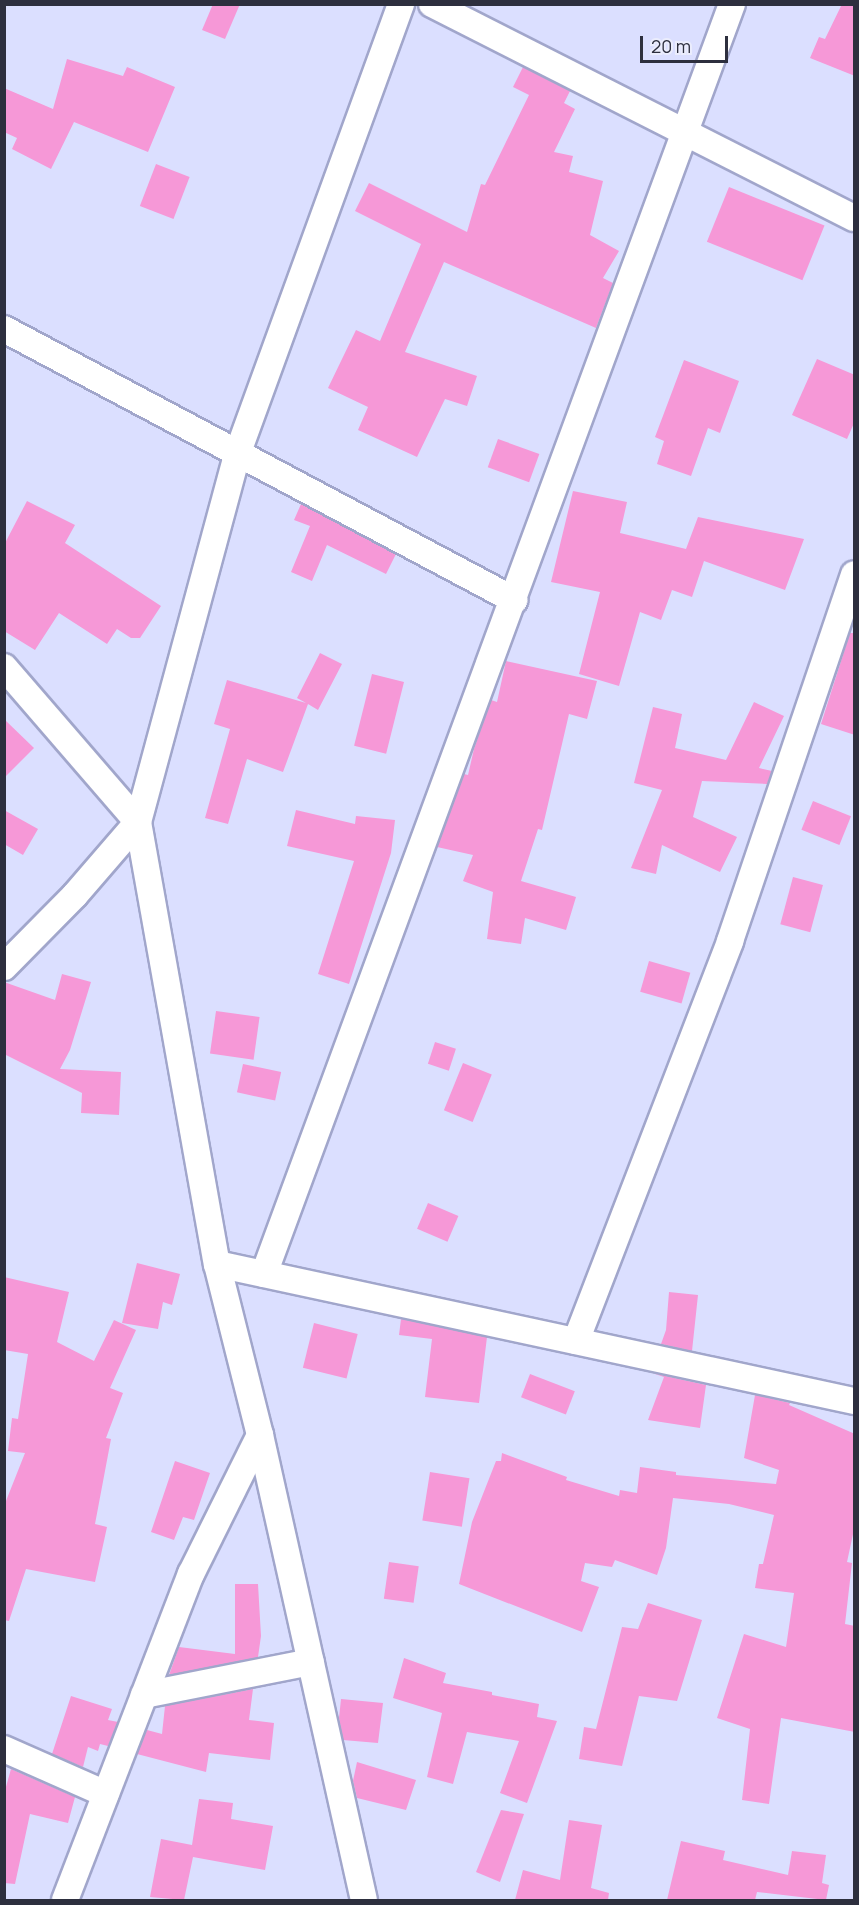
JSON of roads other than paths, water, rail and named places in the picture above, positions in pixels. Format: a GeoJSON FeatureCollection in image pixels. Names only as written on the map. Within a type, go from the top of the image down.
{"type":"FeatureCollection","features":[{"type":"Feature","properties":{"kind":"street"},"geometry":{"type":"LineString","coordinates":[[364,1900],[260,1435],[217,1264],[138,822],[238,452],[401,4]]}},
{"type":"Feature","properties":{"kind":"street"},"geometry":{"type":"LineString","coordinates":[[432,4],[855,218]]}},
{"type":"Feature","properties":{"kind":"street"},"geometry":{"type":"LineString","coordinates":[[264,1274],[732,4]]}},
{"type":"Feature","properties":{"kind":"street"},"geometry":{"type":"LineString","coordinates":[[4,329],[514,600]]}},
{"type":"Feature","properties":{"kind":"street"},"geometry":{"type":"LineString","coordinates":[[576,1341],[730,941],[855,574]]}},
{"type":"Feature","properties":{"kind":"street"},"geometry":{"type":"LineString","coordinates":[[4,667],[138,822]]}},
{"type":"Feature","properties":{"kind":"street"},"geometry":{"type":"LineString","coordinates":[[4,967],[75,895],[138,822]]}},
{"type":"Feature","properties":{"kind":"street"},"geometry":{"type":"LineString","coordinates":[[217,1264],[855,1401]]}},
{"type":"Feature","properties":{"kind":"street"},"geometry":{"type":"LineString","coordinates":[[66,1900],[191,1574],[260,1435]]}},
{"type":"Feature","properties":{"kind":"street"},"geometry":{"type":"LineString","coordinates":[[144,1695],[311,1662]]}},
{"type":"Feature","properties":{"kind":"street"},"geometry":{"type":"LineString","coordinates":[[4,1749],[106,1794]]}}]}
